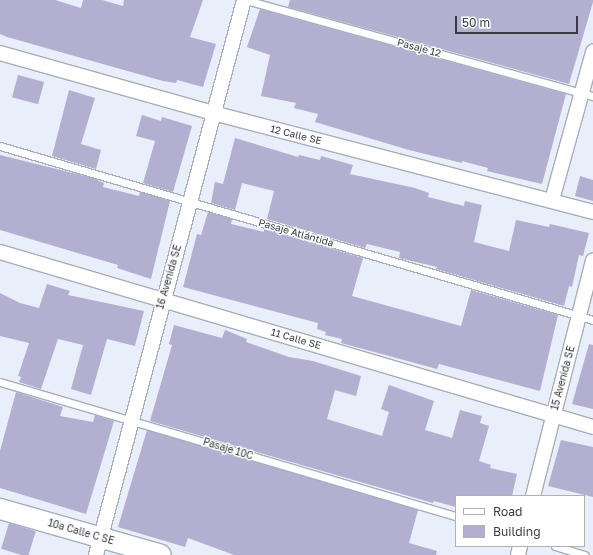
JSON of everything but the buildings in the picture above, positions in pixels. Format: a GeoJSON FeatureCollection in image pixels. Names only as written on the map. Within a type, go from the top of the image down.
{"type":"FeatureCollection","features":[{"type":"Feature","properties":{"kind":"street","name":"16 Avenida SE"},"geometry":{"type":"LineString","coordinates":[[98,546],[162,300],[245,0]]}},
{"type":"Feature","properties":{"kind":"street"},"geometry":{"type":"LineString","coordinates":[[552,200],[587,94],[593,52]]}},
{"type":"Feature","properties":{"kind":"street","name":"12 Calle SE"},"geometry":{"type":"LineString","coordinates":[[0,53],[213,114],[552,200],[593,212]]}},
{"type":"Feature","properties":{"kind":"street","name":"11 Calle SE"},"geometry":{"type":"LineString","coordinates":[[0,252],[593,426]]}},
{"type":"Feature","properties":{"kind":"street","name":"15 Avenida SE"},"geometry":{"type":"LineString","coordinates":[[533,495],[553,415],[586,318],[593,261]]}},
{"type":"Feature","properties":{"kind":"street","name":"10a Calle C SE"},"geometry":{"type":"LineString","coordinates":[[0,509],[98,546],[161,555]]}},
{"type":"Feature","properties":{"kind":"lane","name":"Pasaje 12"},"geometry":{"type":"LineString","coordinates":[[245,0],[587,94]]}},
{"type":"Feature","properties":{"kind":"lane","name":"Pasaje Atlántida"},"geometry":{"type":"LineString","coordinates":[[0,146],[586,318]]}},
{"type":"Feature","properties":{"kind":"lane","name":"Pasaje 10C"},"geometry":{"type":"LineString","coordinates":[[0,382],[455,516]]}},
{"type":"Feature","properties":{"kind":"lane"},"geometry":{"type":"LineString","coordinates":[[558,547],[585,555]]}}]}
